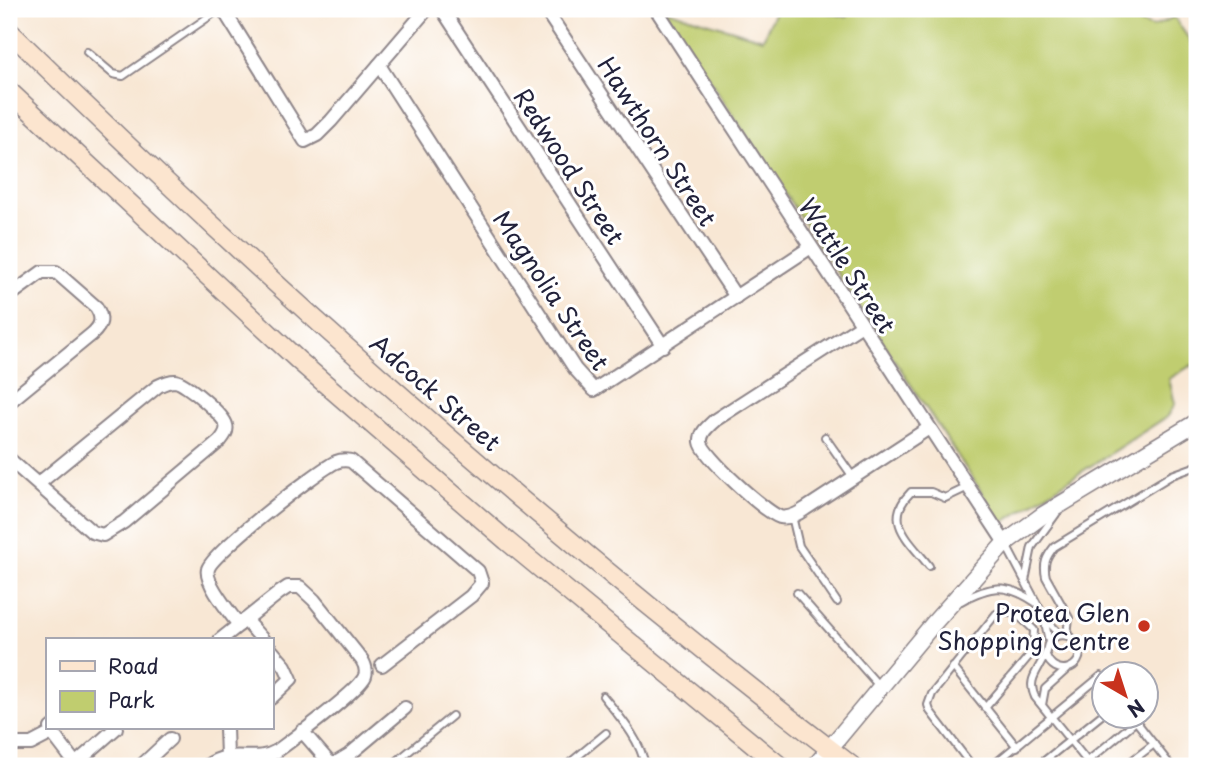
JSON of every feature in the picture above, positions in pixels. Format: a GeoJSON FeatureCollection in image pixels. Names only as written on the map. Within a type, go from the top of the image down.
{"type":"FeatureCollection","features":[{"type":"Feature","properties":{"kind":"main road","name":"Adcock Street"},"geometry":{"type":"LineString","coordinates":[[9,31],[193,207],[468,453],[624,583],[852,766]]}},
{"type":"Feature","properties":{"kind":"main road"},"geometry":{"type":"LineString","coordinates":[[9,91],[299,361],[507,541],[780,766]]}},
{"type":"Feature","properties":{"kind":"street"},"geometry":{"type":"LineString","coordinates":[[222,9],[305,141],[323,130],[427,9]]}},
{"type":"Feature","properties":{"kind":"street","name":"Redwood Street"},"geometry":{"type":"LineString","coordinates":[[442,9],[663,346]]}},
{"type":"Feature","properties":{"kind":"street","name":"Hawthorn Street"},"geometry":{"type":"LineString","coordinates":[[545,9],[736,297]]}},
{"type":"Feature","properties":{"kind":"street","name":"Wattle Street"},"geometry":{"type":"LineString","coordinates":[[656,9],[1005,543]]}},
{"type":"Feature","properties":{"kind":"street","name":"Magnolia Street"},"geometry":{"type":"LineString","coordinates":[[379,65],[581,377],[594,390],[811,247]]}},
{"type":"Feature","properties":{"kind":"street"},"geometry":{"type":"LineString","coordinates":[[9,296],[32,277],[42,272],[56,272],[96,307],[101,321],[99,328],[9,402]]}},
{"type":"Feature","properties":{"kind":"street"},"geometry":{"type":"LineString","coordinates":[[862,325],[715,420],[702,434],[700,441],[703,448],[721,468],[774,514],[780,517],[792,516],[929,428]]}},
{"type":"Feature","properties":{"kind":"street"},"geometry":{"type":"LineString","coordinates":[[9,459],[38,484],[98,535],[107,534],[224,436],[227,427],[221,417],[182,383],[167,382],[158,386],[38,484]]}},
{"type":"Feature","properties":{"kind":"street"},"geometry":{"type":"LineString","coordinates":[[815,766],[1005,543],[1030,523],[1197,422]]}},
{"type":"Feature","properties":{"kind":"street"},"geometry":{"type":"LineString","coordinates":[[261,638],[242,622],[212,585],[208,575],[210,565],[225,547],[316,475],[336,462],[351,461],[478,571],[482,583],[471,596],[382,664]]}},
{"type":"Feature","properties":{"kind":"street"},"geometry":{"type":"LineString","coordinates":[[207,766],[234,759],[270,755],[365,677],[364,664],[314,600],[300,587],[288,587],[222,638]]}},
{"type":"Feature","properties":{"kind":"street"},"geometry":{"type":"LineString","coordinates":[[273,653],[285,666],[290,679],[273,696]]}},
{"type":"Feature","properties":{"kind":"street"},"geometry":{"type":"LineString","coordinates":[[302,731],[328,761],[334,764],[349,755],[405,708]]}},
{"type":"Feature","properties":{"kind":"street"},"geometry":{"type":"LineString","coordinates":[[9,744],[31,744],[51,730],[74,765],[114,730]]}},
{"type":"Feature","properties":{"kind":"street"},"geometry":{"type":"LineString","coordinates":[[227,730],[234,759]]}},
{"type":"Feature","properties":{"kind":"street"},"geometry":{"type":"LineString","coordinates":[[141,766],[170,739]]}},
{"type":"Feature","properties":{"kind":"lane"},"geometry":{"type":"LineString","coordinates":[[88,52],[113,74],[123,76],[222,9]]}},
{"type":"Feature","properties":{"kind":"lane"},"geometry":{"type":"LineString","coordinates":[[825,437],[853,477]]}},
{"type":"Feature","properties":{"kind":"lane"},"geometry":{"type":"LineString","coordinates":[[1049,642],[1064,635],[1069,618],[1046,577],[1044,569],[1048,554],[1071,536],[1172,475],[1197,466]]}},
{"type":"Feature","properties":{"kind":"lane"},"geometry":{"type":"LineString","coordinates":[[929,566],[897,523],[898,513],[911,492],[925,491],[945,498],[968,487]]}},
{"type":"Feature","properties":{"kind":"lane"},"geometry":{"type":"LineString","coordinates":[[1025,581],[1032,547],[1066,501]]}},
{"type":"Feature","properties":{"kind":"lane"},"geometry":{"type":"LineString","coordinates":[[792,516],[799,546],[837,603]]}},
{"type":"Feature","properties":{"kind":"lane"},"geometry":{"type":"LineString","coordinates":[[1005,543],[1044,617],[1064,635],[1076,641],[1080,652],[1076,662],[1045,689],[1041,705]]}},
{"type":"Feature","properties":{"kind":"lane"},"geometry":{"type":"LineString","coordinates":[[948,608],[979,592],[999,587],[1022,594],[1036,603]]}},
{"type":"Feature","properties":{"kind":"lane"},"geometry":{"type":"LineString","coordinates":[[797,593],[881,688]]}},
{"type":"Feature","properties":{"kind":"lane"},"geometry":{"type":"LineString","coordinates":[[972,766],[928,705],[932,694],[996,614],[1008,611],[1034,631],[1033,647],[1029,656],[985,708]]}},
{"type":"Feature","properties":{"kind":"lane"},"geometry":{"type":"LineString","coordinates":[[1044,617],[1049,642],[1046,655],[1031,682],[1031,689],[1041,705],[1087,765],[1122,730]]}},
{"type":"Feature","properties":{"kind":"lane"},"geometry":{"type":"LineString","coordinates":[[1046,655],[1056,668],[1067,669]]}},
{"type":"Feature","properties":{"kind":"lane"},"geometry":{"type":"LineString","coordinates":[[953,667],[1017,747]]}},
{"type":"Feature","properties":{"kind":"lane"},"geometry":{"type":"LineString","coordinates":[[992,766],[1090,686]]}},
{"type":"Feature","properties":{"kind":"lane"},"geometry":{"type":"LineString","coordinates":[[603,696],[630,732],[645,766]]}},
{"type":"Feature","properties":{"kind":"lane"},"geometry":{"type":"LineString","coordinates":[[391,766],[452,716]]}},
{"type":"Feature","properties":{"kind":"lane"},"geometry":{"type":"LineString","coordinates":[[1038,766],[1090,724]]}},
{"type":"Feature","properties":{"kind":"lane"},"geometry":{"type":"LineString","coordinates":[[1143,730],[1171,766]]}},
{"type":"Feature","properties":{"kind":"lane"},"geometry":{"type":"LineString","coordinates":[[566,766],[606,733]]}},
{"type":"Feature","properties":{"kind":"lane"},"geometry":{"type":"LineString","coordinates":[[1125,766],[1154,744]]}},
{"type":"Feature","properties":{"kind":"green space"},"geometry":{"type":"Polygon","coordinates":[[[663,9],[763,39],[776,9],[815,9],[847,17],[853,9],[1098,9],[1153,27],[1174,17],[1197,51],[1197,370],[1192,365],[1169,379],[1175,404],[1168,416],[1002,523],[663,9]]]}},
{"type":"Feature","properties":{"kind":"place","name":"Protea Glen Shopping Centre"},"geometry":{"type":"Point","coordinates":[1144,626]}}]}
